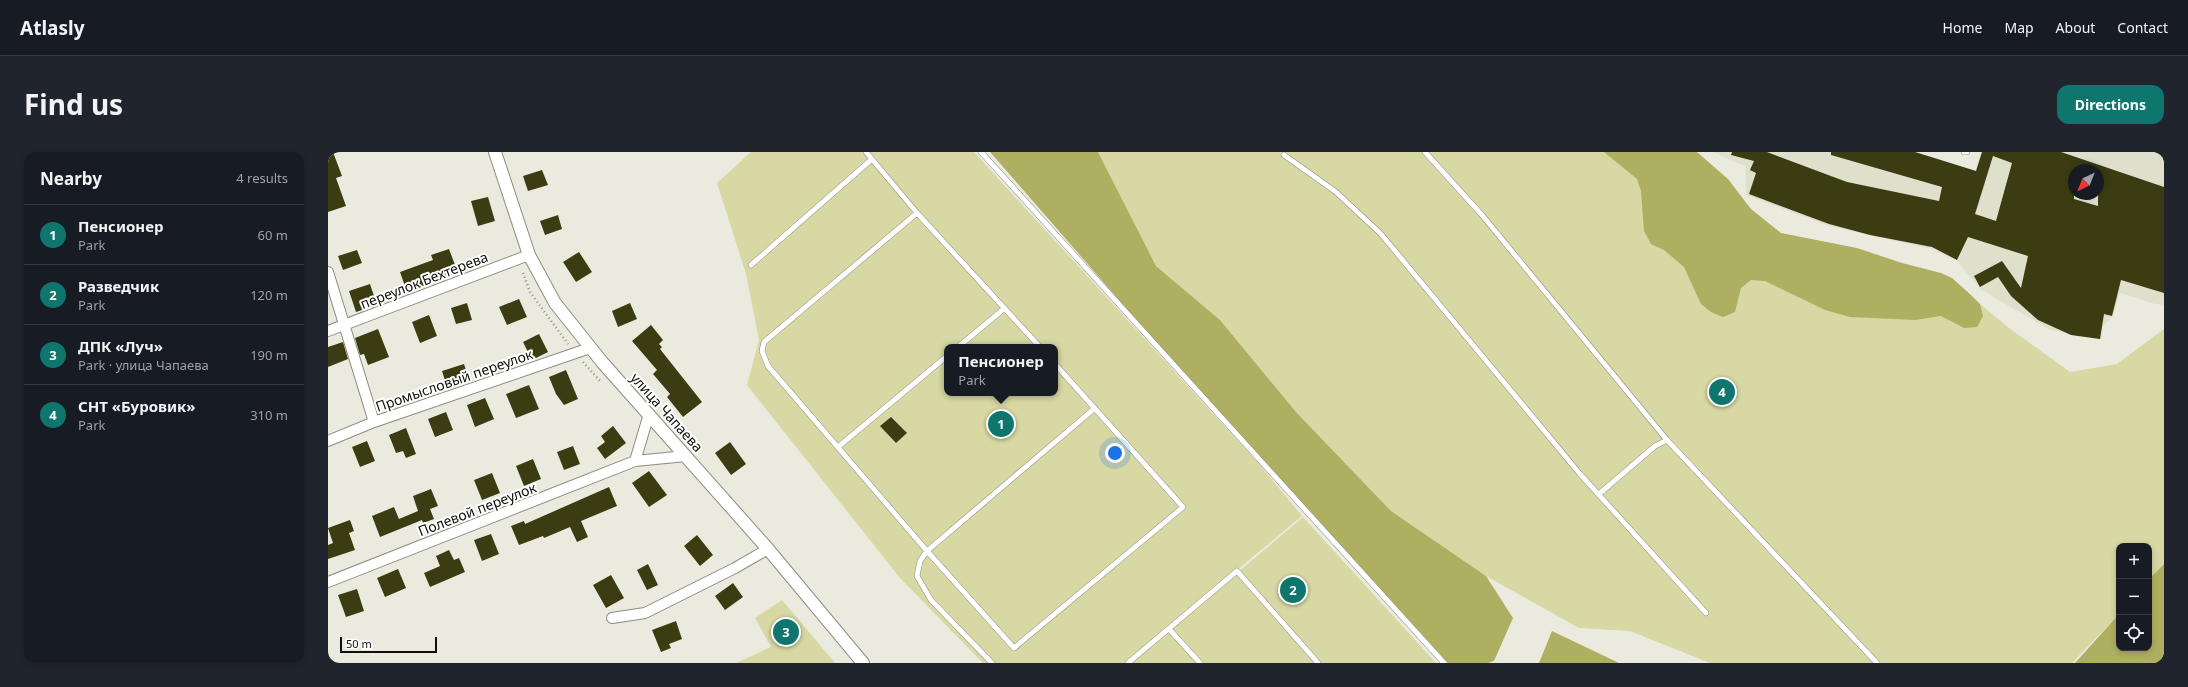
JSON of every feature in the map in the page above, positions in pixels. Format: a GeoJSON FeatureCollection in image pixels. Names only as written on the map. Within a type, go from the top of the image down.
{"type":"FeatureCollection","features":[{"type":"Feature","properties":{"kind":"street","name":"улица Чапаева"},"geometry":{"type":"LineString","coordinates":[[495,152],[529,255],[555,303],[590,348],[768,549],[863,663]]}},
{"type":"Feature","properties":{"kind":"street","name":"переулок Бехтерева"},"geometry":{"type":"LineString","coordinates":[[328,331],[529,255]]}},
{"type":"Feature","properties":{"kind":"street"},"geometry":{"type":"LineString","coordinates":[[328,272],[374,422]]}},
{"type":"Feature","properties":{"kind":"street","name":"Промысловый переулок"},"geometry":{"type":"LineString","coordinates":[[328,441],[374,422],[590,348]]}},
{"type":"Feature","properties":{"kind":"street"},"geometry":{"type":"LineString","coordinates":[[635,461],[649,414]]}},
{"type":"Feature","properties":{"kind":"street","name":"Полевой переулок"},"geometry":{"type":"LineString","coordinates":[[328,582],[635,461],[686,456]]}},
{"type":"Feature","properties":{"kind":"street"},"geometry":{"type":"LineString","coordinates":[[612,618],[645,613],[735,568],[768,549]]}},
{"type":"Feature","properties":{"kind":"lane"},"geometry":{"type":"LineString","coordinates":[[866,152],[917,213],[1037,344]]}},
{"type":"Feature","properties":{"kind":"lane"},"geometry":{"type":"LineString","coordinates":[[981,152],[1444,663]]}},
{"type":"Feature","properties":{"kind":"lane"},"geometry":{"type":"LineString","coordinates":[[1425,152],[1482,215],[1667,440],[1877,663]]}},
{"type":"Feature","properties":{"kind":"lane"},"geometry":{"type":"LineString","coordinates":[[1284,155],[1336,192],[1381,234],[1599,494],[1706,613]]}},
{"type":"Feature","properties":{"kind":"lane"},"geometry":{"type":"LineString","coordinates":[[751,265],[872,159]]}},
{"type":"Feature","properties":{"kind":"lane"},"geometry":{"type":"LineString","coordinates":[[917,213],[764,342],[762,351],[768,366],[927,551],[1014,648],[1182,507],[1058,367]]}},
{"type":"Feature","properties":{"kind":"lane"},"geometry":{"type":"LineString","coordinates":[[962,344],[1005,308]]}},
{"type":"Feature","properties":{"kind":"lane"},"geometry":{"type":"LineString","coordinates":[[838,447],[944,359]]}},
{"type":"Feature","properties":{"kind":"lane"},"geometry":{"type":"LineString","coordinates":[[992,663],[931,600],[917,576],[920,561],[927,551],[1095,408]]}},
{"type":"Feature","properties":{"kind":"lane"},"geometry":{"type":"LineString","coordinates":[[1599,494],[1655,446],[1667,440]]}},
{"type":"Feature","properties":{"kind":"lane"},"geometry":{"type":"LineString","coordinates":[[1128,663],[1237,571],[1318,663]]}},
{"type":"Feature","properties":{"kind":"lane"},"geometry":{"type":"LineString","coordinates":[[1169,629],[1200,663]]}},
{"type":"Feature","properties":{"kind":"shaded area"},"geometry":{"type":"Polygon","coordinates":[[[990,152],[1098,152],[1156,266],[1220,320],[1296,412],[1391,511],[1486,576],[1513,618],[1494,661],[1488,663],[1448,663],[1167,355],[990,152]]]}},
{"type":"Feature","properties":{"kind":"shaded area"},"geometry":{"type":"Polygon","coordinates":[[[1604,152],[1697,152],[1728,179],[1751,209],[1781,233],[1857,248],[1902,263],[1941,273],[1952,278],[1980,304],[1983,316],[1977,327],[1964,328],[1941,316],[1915,320],[1850,317],[1825,310],[1765,281],[1751,280],[1741,288],[1735,312],[1723,317],[1711,312],[1701,304],[1684,267],[1664,250],[1651,244],[1644,231],[1641,191],[1637,179],[1604,152]]]}},
{"type":"Feature","properties":{"kind":"shaded area"},"geometry":{"type":"Polygon","coordinates":[[[1713,152],[1916,152],[1976,171],[1981,152],[2164,152],[2164,305],[2155,304],[2120,293],[2113,316],[2103,326],[2101,340],[2050,330],[1980,289],[1957,261],[1932,249],[1829,226],[1746,195],[1746,167],[1713,152]]]}},
{"type":"Feature","properties":{"kind":"shaded area"},"geometry":{"type":"Polygon","coordinates":[[[2164,564],[2164,663],[2075,663],[2116,617],[2116,651],[2152,651],[2152,576],[2164,564]]]}},
{"type":"Feature","properties":{"kind":"shaded area"},"geometry":{"type":"Polygon","coordinates":[[[1552,631],[1619,663],[1539,663],[1552,631]]]}},
{"type":"Feature","properties":{"kind":"green space"},"geometry":{"type":"Polygon","coordinates":[[[751,152],[974,152],[1259,464],[1302,516],[1125,663],[983,663],[900,578],[747,385],[759,340],[746,274],[717,183],[751,152]]]}},
{"type":"Feature","properties":{"kind":"green space"},"geometry":{"type":"Polygon","coordinates":[[[1098,152],[1629,152],[1743,235],[1956,284],[2009,328],[2070,372],[2117,364],[2164,329],[2164,564],[2152,576],[2152,543],[2116,543],[2116,617],[2072,663],[1710,663],[1630,631],[1579,628],[1486,576],[1391,511],[1296,412],[1220,320],[1156,266],[1098,152]]]}},
{"type":"Feature","properties":{"kind":"green space"},"geometry":{"type":"Polygon","coordinates":[[[1303,517],[1436,663],[1131,663],[1303,517]]]}},
{"type":"Feature","properties":{"kind":"green space"},"geometry":{"type":"Polygon","coordinates":[[[782,600],[835,663],[736,663],[771,647],[755,618],[782,600]]]}},
{"type":"Feature","properties":{"kind":"building"},"geometry":{"type":"Polygon","coordinates":[[[328,152],[333,152],[342,176],[336,178],[346,206],[328,212],[328,152]]]}},
{"type":"Feature","properties":{"kind":"building"},"geometry":{"type":"Polygon","coordinates":[[[1732,152],[1767,152],[1847,182],[1939,201],[1942,187],[1831,155],[1831,152],[1915,152],[1976,171],[1982,152],[2061,152],[2096,164],[2068,164],[2068,200],[2077,200],[2098,206],[2098,200],[2104,200],[2104,167],[2164,187],[2164,293],[2121,280],[2112,316],[2104,314],[2100,339],[2071,335],[2038,320],[2011,296],[1998,277],[1980,287],[1974,276],[2002,261],[2021,288],[2028,256],[1968,237],[1957,260],[1932,247],[1870,235],[1829,224],[1749,194],[1756,173],[1750,170],[1754,161],[1731,155],[1732,152]],[[1993,156],[1975,214],[1996,221],[2012,163],[1993,156]]]}},
{"type":"Feature","properties":{"kind":"building"},"geometry":{"type":"Polygon","coordinates":[[[542,170],[548,185],[528,191],[523,176],[542,170]]]}},
{"type":"Feature","properties":{"kind":"building"},"geometry":{"type":"Polygon","coordinates":[[[488,197],[495,221],[478,226],[471,201],[488,197]]]}},
{"type":"Feature","properties":{"kind":"building"},"geometry":{"type":"Polygon","coordinates":[[[558,215],[562,229],[545,235],[540,221],[558,215]]]}},
{"type":"Feature","properties":{"kind":"building"},"geometry":{"type":"Polygon","coordinates":[[[449,249],[458,273],[407,292],[400,272],[433,260],[431,255],[449,249]]]}},
{"type":"Feature","properties":{"kind":"building"},"geometry":{"type":"Polygon","coordinates":[[[357,250],[362,263],[343,270],[338,256],[357,250]]]}},
{"type":"Feature","properties":{"kind":"building"},"geometry":{"type":"Polygon","coordinates":[[[579,252],[592,272],[576,282],[563,262],[579,252]]]}},
{"type":"Feature","properties":{"kind":"building"},"geometry":{"type":"Polygon","coordinates":[[[370,284],[377,305],[356,312],[349,291],[370,284]]]}},
{"type":"Feature","properties":{"kind":"building"},"geometry":{"type":"Polygon","coordinates":[[[519,299],[527,317],[507,325],[499,307],[519,299]]]}},
{"type":"Feature","properties":{"kind":"building"},"geometry":{"type":"Polygon","coordinates":[[[467,303],[472,320],[456,324],[451,308],[467,303]]]}},
{"type":"Feature","properties":{"kind":"building"},"geometry":{"type":"Polygon","coordinates":[[[630,303],[637,319],[618,327],[612,311],[630,303]]]}},
{"type":"Feature","properties":{"kind":"building"},"geometry":{"type":"Polygon","coordinates":[[[429,315],[437,336],[420,343],[412,322],[429,315]]]}},
{"type":"Feature","properties":{"kind":"building"},"geometry":{"type":"Polygon","coordinates":[[[651,325],[663,340],[659,344],[662,347],[660,349],[702,402],[683,417],[667,397],[670,394],[653,374],[657,370],[632,341],[651,325]]]}},
{"type":"Feature","properties":{"kind":"building"},"geometry":{"type":"Polygon","coordinates":[[[378,329],[389,357],[368,365],[364,354],[360,355],[355,338],[378,329]]]}},
{"type":"Feature","properties":{"kind":"building"},"geometry":{"type":"Polygon","coordinates":[[[539,334],[548,352],[532,360],[523,342],[539,334]]]}},
{"type":"Feature","properties":{"kind":"building"},"geometry":{"type":"Polygon","coordinates":[[[343,342],[348,359],[328,367],[328,347],[343,342]]]}},
{"type":"Feature","properties":{"kind":"building"},"geometry":{"type":"Polygon","coordinates":[[[464,364],[469,380],[447,387],[442,371],[464,364]]]}},
{"type":"Feature","properties":{"kind":"building"},"geometry":{"type":"Polygon","coordinates":[[[566,370],[578,399],[564,405],[556,394],[549,377],[566,370]]]}},
{"type":"Feature","properties":{"kind":"building"},"geometry":{"type":"Polygon","coordinates":[[[529,385],[539,409],[516,418],[506,394],[529,385]]]}},
{"type":"Feature","properties":{"kind":"building"},"geometry":{"type":"Polygon","coordinates":[[[485,398],[494,419],[475,427],[467,405],[485,398]]]}},
{"type":"Feature","properties":{"kind":"building"},"geometry":{"type":"Polygon","coordinates":[[[446,412],[453,430],[435,437],[428,419],[446,412]]]}},
{"type":"Feature","properties":{"kind":"building"},"geometry":{"type":"Polygon","coordinates":[[[891,417],[907,433],[896,443],[880,426],[891,417]]]}},
{"type":"Feature","properties":{"kind":"building"},"geometry":{"type":"Polygon","coordinates":[[[613,426],[626,443],[605,459],[597,448],[605,442],[601,436],[613,426]]]}},
{"type":"Feature","properties":{"kind":"building"},"geometry":{"type":"Polygon","coordinates":[[[406,428],[416,454],[406,458],[403,451],[396,453],[389,435],[406,428]]]}},
{"type":"Feature","properties":{"kind":"building"},"geometry":{"type":"Polygon","coordinates":[[[367,441],[375,461],[360,467],[352,447],[367,441]]]}},
{"type":"Feature","properties":{"kind":"building"},"geometry":{"type":"Polygon","coordinates":[[[730,442],[746,464],[731,475],[715,453],[730,442]]]}},
{"type":"Feature","properties":{"kind":"building"},"geometry":{"type":"Polygon","coordinates":[[[573,446],[580,464],[564,470],[557,452],[573,446]]]}},
{"type":"Feature","properties":{"kind":"building"},"geometry":{"type":"Polygon","coordinates":[[[533,459],[541,479],[524,486],[516,466],[533,459]]]}},
{"type":"Feature","properties":{"kind":"building"},"geometry":{"type":"Polygon","coordinates":[[[649,471],[667,495],[649,507],[632,483],[649,471]]]}},
{"type":"Feature","properties":{"kind":"building"},"geometry":{"type":"Polygon","coordinates":[[[492,473],[500,493],[482,500],[474,480],[492,473]]]}},
{"type":"Feature","properties":{"kind":"building"},"geometry":{"type":"Polygon","coordinates":[[[609,487],[617,506],[581,521],[588,537],[577,542],[570,527],[544,538],[543,536],[519,545],[511,526],[524,521],[525,524],[609,487]]]}},
{"type":"Feature","properties":{"kind":"building"},"geometry":{"type":"Polygon","coordinates":[[[431,489],[438,506],[430,509],[434,519],[423,523],[422,520],[380,537],[372,516],[394,507],[399,519],[418,511],[413,496],[431,489]]]}},
{"type":"Feature","properties":{"kind":"building"},"geometry":{"type":"Polygon","coordinates":[[[350,520],[354,531],[349,533],[355,550],[328,559],[328,545],[333,543],[328,528],[350,520]]]}},
{"type":"Feature","properties":{"kind":"building"},"geometry":{"type":"Polygon","coordinates":[[[491,534],[499,554],[482,561],[474,540],[491,534]]]}},
{"type":"Feature","properties":{"kind":"building"},"geometry":{"type":"Polygon","coordinates":[[[697,535],[713,555],[700,566],[684,546],[697,535]]]}},
{"type":"Feature","properties":{"kind":"building"},"geometry":{"type":"Polygon","coordinates":[[[449,550],[454,560],[459,558],[465,572],[430,587],[424,573],[440,566],[436,556],[449,550]]]}},
{"type":"Feature","properties":{"kind":"building"},"geometry":{"type":"Polygon","coordinates":[[[648,564],[658,585],[647,590],[637,570],[648,564]]]}},
{"type":"Feature","properties":{"kind":"building"},"geometry":{"type":"Polygon","coordinates":[[[398,569],[406,588],[385,597],[377,578],[398,569]]]}},
{"type":"Feature","properties":{"kind":"building"},"geometry":{"type":"Polygon","coordinates":[[[611,575],[624,598],[606,608],[593,585],[611,575]]]}},
{"type":"Feature","properties":{"kind":"building"},"geometry":{"type":"Polygon","coordinates":[[[733,583],[743,597],[725,610],[715,596],[733,583]]]}},
{"type":"Feature","properties":{"kind":"building"},"geometry":{"type":"Polygon","coordinates":[[[357,589],[364,611],[346,617],[338,595],[357,589]]]}},
{"type":"Feature","properties":{"kind":"building"},"geometry":{"type":"Polygon","coordinates":[[[676,621],[682,639],[669,644],[671,648],[661,652],[652,630],[676,621]]]}},
{"type":"Feature","properties":{"kind":"place","name":"СНТ «Буровик»"},"geometry":{"type":"Point","coordinates":[1722,392]}},
{"type":"Feature","properties":{"kind":"place","name":"Пенсионер"},"geometry":{"type":"Point","coordinates":[1001,424]}},
{"type":"Feature","properties":{"kind":"place","name":"Разведчик"},"geometry":{"type":"Point","coordinates":[1293,590]}},
{"type":"Feature","properties":{"kind":"place","name":"ДПК «Луч»"},"geometry":{"type":"Point","coordinates":[786,632]}}]}
